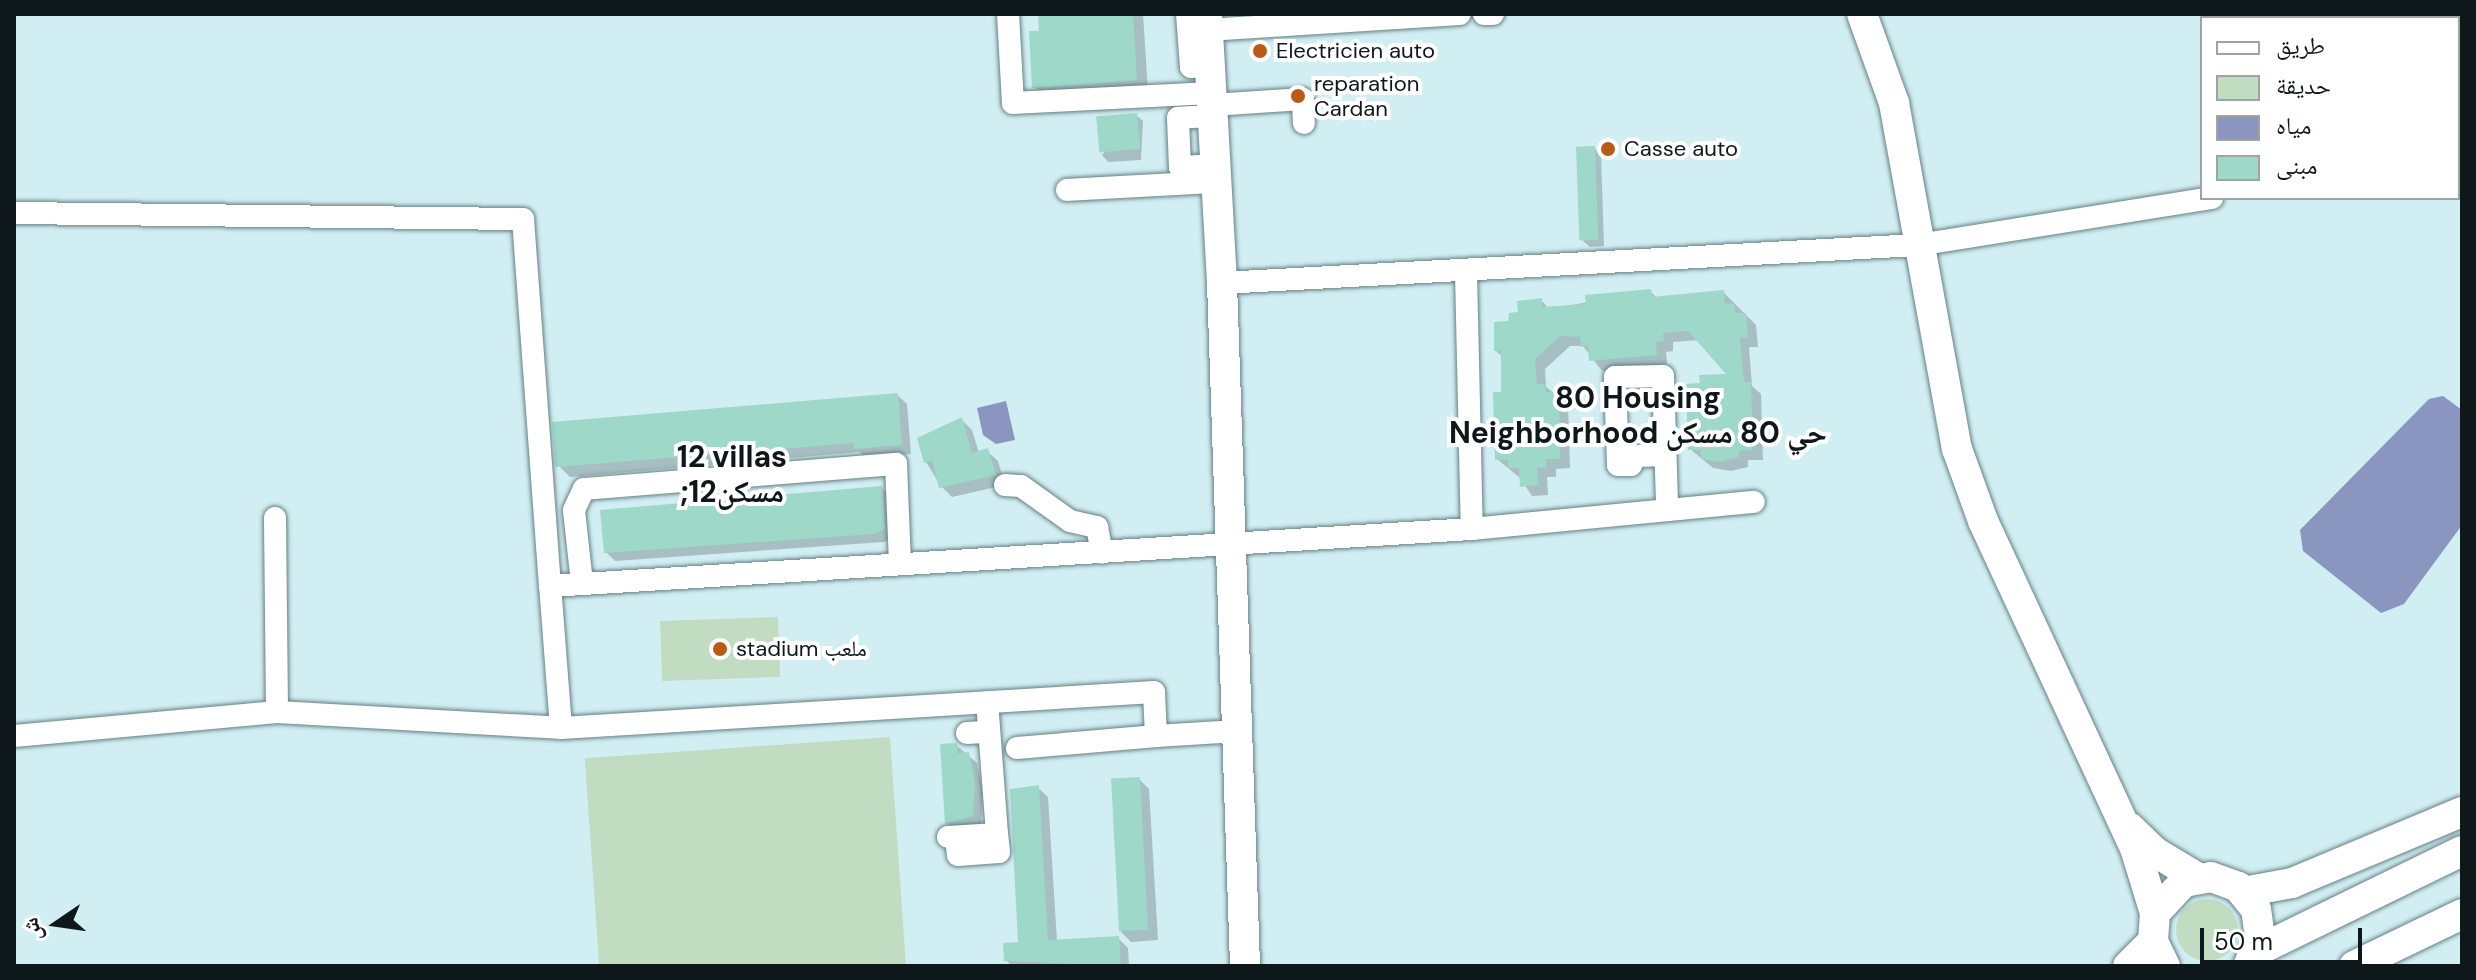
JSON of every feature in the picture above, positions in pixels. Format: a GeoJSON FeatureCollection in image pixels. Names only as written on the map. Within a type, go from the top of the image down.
{"type":"FeatureCollection","features":[{"type":"Feature","properties":{"kind":"main road"},"geometry":{"type":"LineString","coordinates":[[1862,14],[1894,103],[1957,449],[1983,521],[2120,818],[2158,940]]}},
{"type":"Feature","properties":{"kind":"main road"},"geometry":{"type":"LineString","coordinates":[[1200,19],[1211,95],[1222,283],[1245,966]]}},
{"type":"Feature","properties":{"kind":"main road"},"geometry":{"type":"LineString","coordinates":[[2243,892],[2292,883],[2462,812]]}},
{"type":"Feature","properties":{"kind":"main road"},"geometry":{"type":"LineString","coordinates":[[2120,818],[2155,852],[2198,878],[2226,881],[2243,892],[2260,923],[2253,958]]}},
{"type":"Feature","properties":{"kind":"main road"},"geometry":{"type":"LineString","coordinates":[[2253,958],[2462,851]]}},
{"type":"Feature","properties":{"kind":"main road"},"geometry":{"type":"LineString","coordinates":[[2128,966],[2158,940],[2172,889],[2198,878]]}},
{"type":"Feature","properties":{"kind":"main road"},"geometry":{"type":"LineString","coordinates":[[2354,966],[2462,914]]}},
{"type":"Feature","properties":{"kind":"street"},"geometry":{"type":"LineString","coordinates":[[1008,14],[1013,103],[1211,95],[1303,99],[1304,123]]}},
{"type":"Feature","properties":{"kind":"street"},"geometry":{"type":"LineString","coordinates":[[1200,19],[1459,14]]}},
{"type":"Feature","properties":{"kind":"street"},"geometry":{"type":"LineString","coordinates":[[1484,14],[1493,14]]}},
{"type":"Feature","properties":{"kind":"street"},"geometry":{"type":"LineString","coordinates":[[1067,190],[1216,173]]}},
{"type":"Feature","properties":{"kind":"street"},"geometry":{"type":"LineString","coordinates":[[1222,283],[1466,273],[1918,245],[2200,200]]}},
{"type":"Feature","properties":{"kind":"street"},"geometry":{"type":"LineString","coordinates":[[14,213],[523,219],[561,728]]}},
{"type":"Feature","properties":{"kind":"street"},"geometry":{"type":"LineString","coordinates":[[1466,273],[1472,529]]}},
{"type":"Feature","properties":{"kind":"street"},"geometry":{"type":"LineString","coordinates":[[1665,455],[1667,506]]}},
{"type":"Feature","properties":{"kind":"street"},"geometry":{"type":"LineString","coordinates":[[582,583],[574,510],[584,489],[896,464],[900,562]]}},
{"type":"Feature","properties":{"kind":"street"},"geometry":{"type":"LineString","coordinates":[[1005,485],[1021,486],[1056,514],[1097,527],[1102,553]]}},
{"type":"Feature","properties":{"kind":"street"},"geometry":{"type":"LineString","coordinates":[[550,586],[1472,529],[1667,506],[1754,502]]}},
{"type":"Feature","properties":{"kind":"street"},"geometry":{"type":"LineString","coordinates":[[275,518],[277,712]]}},
{"type":"Feature","properties":{"kind":"street"},"geometry":{"type":"LineString","coordinates":[[14,736],[277,712],[561,728],[1154,692],[1156,736]]}},
{"type":"Feature","properties":{"kind":"street"},"geometry":{"type":"LineString","coordinates":[[952,837],[990,834],[981,801],[994,800],[978,732],[987,702]]}},
{"type":"Feature","properties":{"kind":"street"},"geometry":{"type":"LineString","coordinates":[[1017,748],[1237,731]]}},
{"type":"Feature","properties":{"kind":"green space","name":"stadium ملعب"},"geometry":{"type":"Polygon","coordinates":[[[778,617],[780,677],[662,681],[660,621],[778,617]]]}},
{"type":"Feature","properties":{"kind":"green space"},"geometry":{"type":"Polygon","coordinates":[[[890,737],[906,964],[599,966],[585,758],[890,737]]]}},
{"type":"Feature","properties":{"kind":"green space"},"geometry":{"type":"Polygon","coordinates":[[[2207,899],[2229,908],[2238,930],[2229,952],[2207,961],[2185,952],[2176,930],[2185,908],[2207,899]]]}},
{"type":"Feature","properties":{"kind":"water"},"geometry":{"type":"Polygon","coordinates":[[[2443,396],[2462,410],[2462,525],[2404,604],[2381,613],[2303,551],[2300,530],[2429,399],[2443,396]]]}},
{"type":"Feature","properties":{"kind":"water"},"geometry":{"type":"Polygon","coordinates":[[[1006,401],[1015,440],[996,444],[983,435],[977,408],[1006,401]]]}},
{"type":"Feature","properties":{"kind":"building"},"geometry":{"type":"Polygon","coordinates":[[[1038,14],[1133,14],[1137,80],[1032,88],[1029,31],[1039,31],[1038,14]]]}},
{"type":"Feature","properties":{"kind":"building"},"geometry":{"type":"Polygon","coordinates":[[[1137,113],[1140,149],[1099,152],[1096,117],[1137,113]]]}},
{"type":"Feature","properties":{"kind":"building"},"geometry":{"type":"Polygon","coordinates":[[[1595,146],[1598,240],[1579,241],[1576,147],[1595,146]]]}},
{"type":"Feature","properties":{"kind":"building"},"geometry":{"type":"Polygon","coordinates":[[[1651,289],[1652,297],[1724,290],[1725,303],[1734,304],[1735,313],[1746,313],[1748,338],[1740,338],[1744,382],[1751,382],[1753,450],[1739,451],[1739,457],[1720,462],[1701,459],[1701,450],[1688,450],[1686,384],[1700,383],[1699,375],[1726,374],[1688,331],[1663,333],[1664,341],[1656,342],[1657,355],[1589,361],[1588,346],[1581,347],[1580,337],[1560,336],[1535,359],[1537,384],[1545,384],[1546,392],[1559,392],[1560,459],[1546,459],[1547,467],[1537,468],[1539,485],[1520,487],[1519,468],[1508,468],[1508,460],[1495,460],[1493,392],[1501,392],[1501,351],[1494,351],[1494,322],[1508,321],[1509,313],[1518,312],[1517,301],[1542,298],[1542,307],[1586,304],[1585,295],[1651,289]]]}},
{"type":"Feature","properties":{"kind":"building"},"geometry":{"type":"Polygon","coordinates":[[[898,393],[902,445],[854,449],[854,443],[555,467],[552,422],[898,393]]]}},
{"type":"Feature","properties":{"kind":"building"},"geometry":{"type":"Polygon","coordinates":[[[962,417],[972,453],[988,448],[996,475],[939,488],[932,460],[924,463],[917,438],[962,417]]]}},
{"type":"Feature","properties":{"kind":"building"},"geometry":{"type":"Polygon","coordinates":[[[882,486],[885,529],[874,534],[604,553],[600,510],[882,486]]]}},
{"type":"Feature","properties":{"kind":"building"},"geometry":{"type":"Polygon","coordinates":[[[957,743],[957,753],[969,752],[975,782],[973,816],[945,824],[940,744],[957,743]]]}},
{"type":"Feature","properties":{"kind":"building"},"geometry":{"type":"Polygon","coordinates":[[[1140,777],[1148,930],[1119,931],[1111,779],[1140,777]]]}},
{"type":"Feature","properties":{"kind":"building"},"geometry":{"type":"Polygon","coordinates":[[[1039,785],[1048,940],[1119,936],[1121,966],[1004,961],[1003,943],[1018,942],[1010,789],[1039,785]]]}},
{"type":"Feature","properties":{"kind":"place","name":"Electricien auto"},"geometry":{"type":"Point","coordinates":[1260,51]}},
{"type":"Feature","properties":{"kind":"place","name":"reparation Cardan"},"geometry":{"type":"Point","coordinates":[1298,96]}},
{"type":"Feature","properties":{"kind":"place","name":"Casse auto"},"geometry":{"type":"Point","coordinates":[1608,149]}},
{"type":"Feature","properties":{"kind":"place","name":"stadium ملعب"},"geometry":{"type":"Point","coordinates":[720,649]}},
{"type":"Feature","properties":{"kind":"district","name":"80 Housing Neighborhood حي 80 مسكن"},"geometry":{"type":"Point","coordinates":[1638,415]}},
{"type":"Feature","properties":{"kind":"district","name":"12 villas ;12مسكن"},"geometry":{"type":"Point","coordinates":[732,474]}}]}
